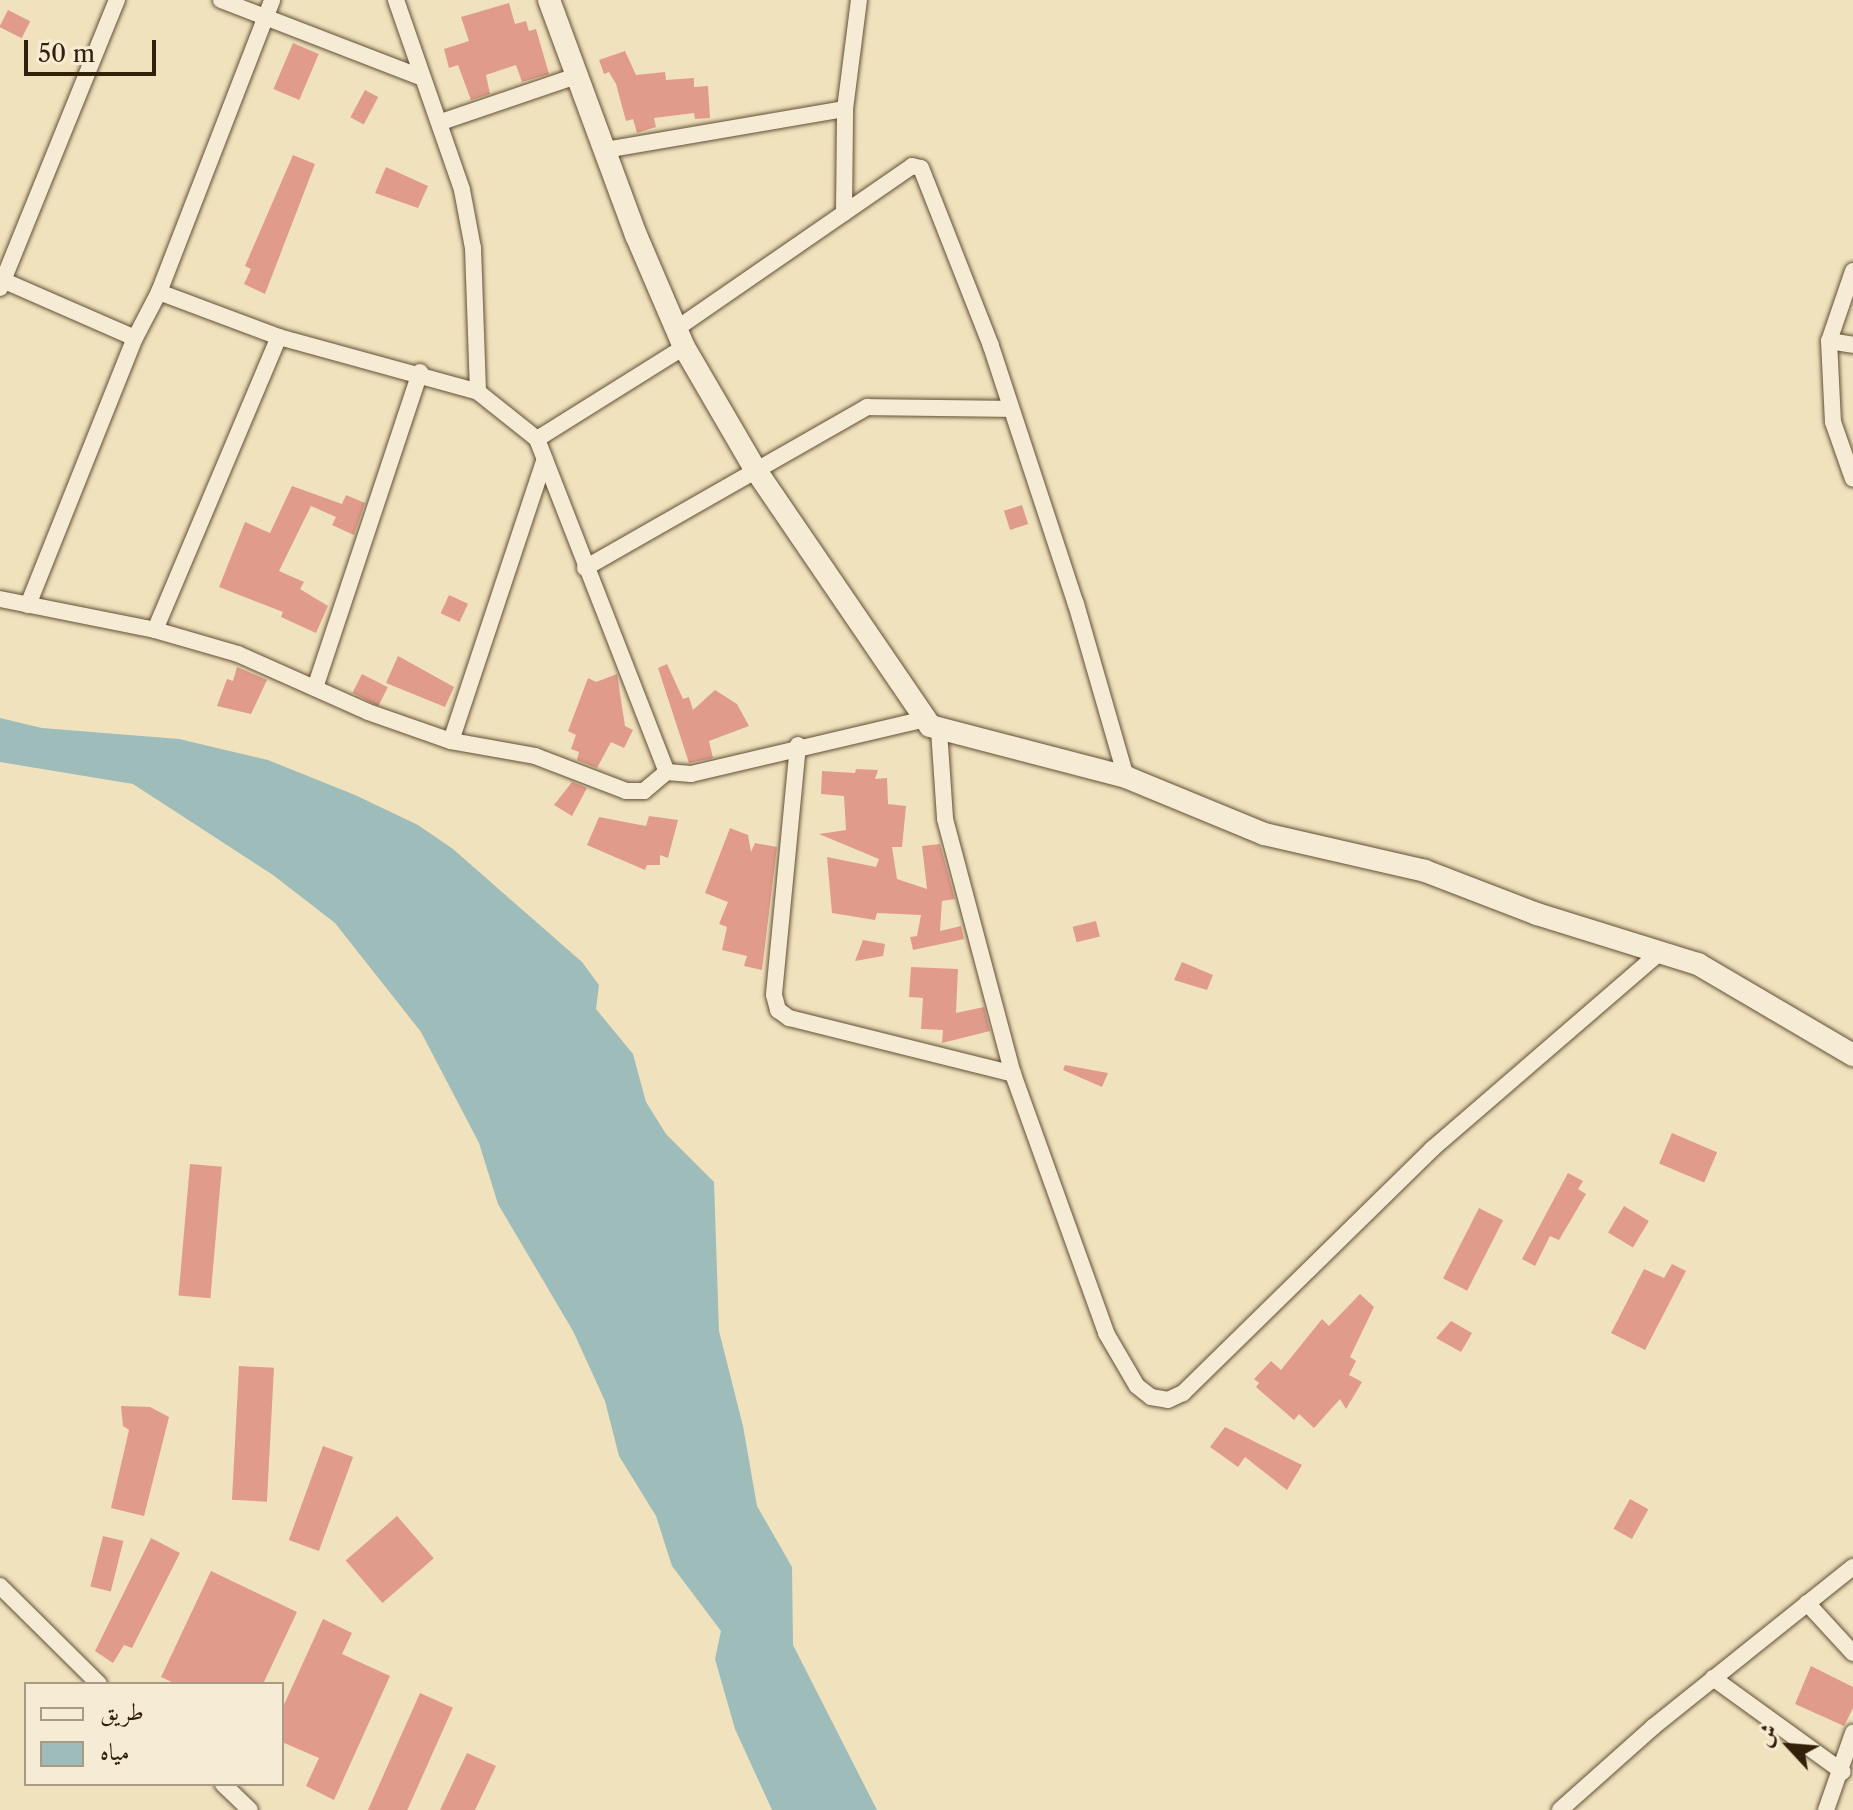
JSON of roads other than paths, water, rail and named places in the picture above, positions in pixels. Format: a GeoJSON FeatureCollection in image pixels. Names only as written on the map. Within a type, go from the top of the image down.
{"type":"FeatureCollection","features":[{"type":"Feature","properties":{"kind":"street"},"geometry":{"type":"LineString","coordinates":[[117,0],[1,283],[135,338]]}},
{"type":"Feature","properties":{"kind":"street"},"geometry":{"type":"LineString","coordinates":[[221,0],[421,77]]}},
{"type":"Feature","properties":{"kind":"street"},"geometry":{"type":"LineString","coordinates":[[28,605],[135,338],[159,292],[272,0]]}},
{"type":"Feature","properties":{"kind":"street"},"geometry":{"type":"LineString","coordinates":[[396,0],[421,77],[441,122],[473,248],[478,392]]}},
{"type":"Feature","properties":{"kind":"street"},"geometry":{"type":"LineString","coordinates":[[549,0],[680,338],[755,469],[931,725],[948,832],[1013,1074],[1106,1333],[1137,1386],[1151,1397],[1168,1400],[1183,1393],[1432,1149],[1660,952]]}},
{"type":"Feature","properties":{"kind":"street"},"geometry":{"type":"LineString","coordinates":[[844,213],[845,109],[859,0]]}},
{"type":"Feature","properties":{"kind":"street"},"geometry":{"type":"LineString","coordinates":[[441,122],[576,76]]}},
{"type":"Feature","properties":{"kind":"street"},"geometry":{"type":"LineString","coordinates":[[605,150],[845,109]]}},
{"type":"Feature","properties":{"kind":"street"},"geometry":{"type":"LineString","coordinates":[[537,439],[680,338],[844,213],[912,166],[927,175],[1011,409],[1076,604],[1126,777]]}},
{"type":"Feature","properties":{"kind":"street"},"geometry":{"type":"LineString","coordinates":[[1853,271],[1829,341],[1833,422],[1853,479]]}},
{"type":"Feature","properties":{"kind":"street"},"geometry":{"type":"LineString","coordinates":[[159,292],[279,337],[420,372],[478,392],[537,439],[667,772]]}},
{"type":"Feature","properties":{"kind":"street"},"geometry":{"type":"LineString","coordinates":[[155,630],[279,337]]}},
{"type":"Feature","properties":{"kind":"street"},"geometry":{"type":"LineString","coordinates":[[1829,341],[1853,345]]}},
{"type":"Feature","properties":{"kind":"street"},"geometry":{"type":"LineString","coordinates":[[315,688],[420,372]]}},
{"type":"Feature","properties":{"kind":"street"},"geometry":{"type":"LineString","coordinates":[[585,568],[867,407],[1011,409]]}},
{"type":"Feature","properties":{"kind":"street"},"geometry":{"type":"LineString","coordinates":[[451,741],[545,459]]}},
{"type":"Feature","properties":{"kind":"street"},"geometry":{"type":"LineString","coordinates":[[0,599],[155,630],[238,654],[451,741],[535,756],[626,791],[644,791],[667,772],[691,774],[798,745],[931,725],[1126,777],[1264,834],[1425,871],[1698,964],[1853,1055]]}},
{"type":"Feature","properties":{"kind":"street"},"geometry":{"type":"LineString","coordinates":[[798,745],[774,995],[778,1010],[789,1018],[1013,1074]]}},
{"type":"Feature","properties":{"kind":"street"},"geometry":{"type":"LineString","coordinates":[[1560,1810],[1713,1678],[1853,1567]]}},
{"type":"Feature","properties":{"kind":"street"},"geometry":{"type":"LineString","coordinates":[[0,1586],[97,1682]]}},
{"type":"Feature","properties":{"kind":"street"},"geometry":{"type":"LineString","coordinates":[[1807,1603],[1853,1653]]}},
{"type":"Feature","properties":{"kind":"street"},"geometry":{"type":"LineString","coordinates":[[1713,1678],[1843,1772]]}},
{"type":"Feature","properties":{"kind":"street"},"geometry":{"type":"LineString","coordinates":[[1826,1810],[1843,1772],[1853,1733]]}},
{"type":"Feature","properties":{"kind":"street"},"geometry":{"type":"LineString","coordinates":[[225,1786],[250,1810]]}},
{"type":"Feature","properties":{"kind":"water"},"geometry":{"type":"Polygon","coordinates":[[[0,718],[42,728],[179,739],[268,760],[355,795],[418,825],[453,849],[582,962],[599,985],[596,1009],[633,1054],[646,1102],[666,1134],[714,1182],[719,1331],[743,1426],[757,1506],[792,1567],[793,1645],[877,1810],[772,1810],[735,1729],[715,1659],[721,1631],[672,1566],[656,1516],[619,1456],[605,1401],[573,1331],[498,1204],[479,1143],[421,1032],[335,923],[273,875],[133,784],[0,762],[0,718]]]}}]}
